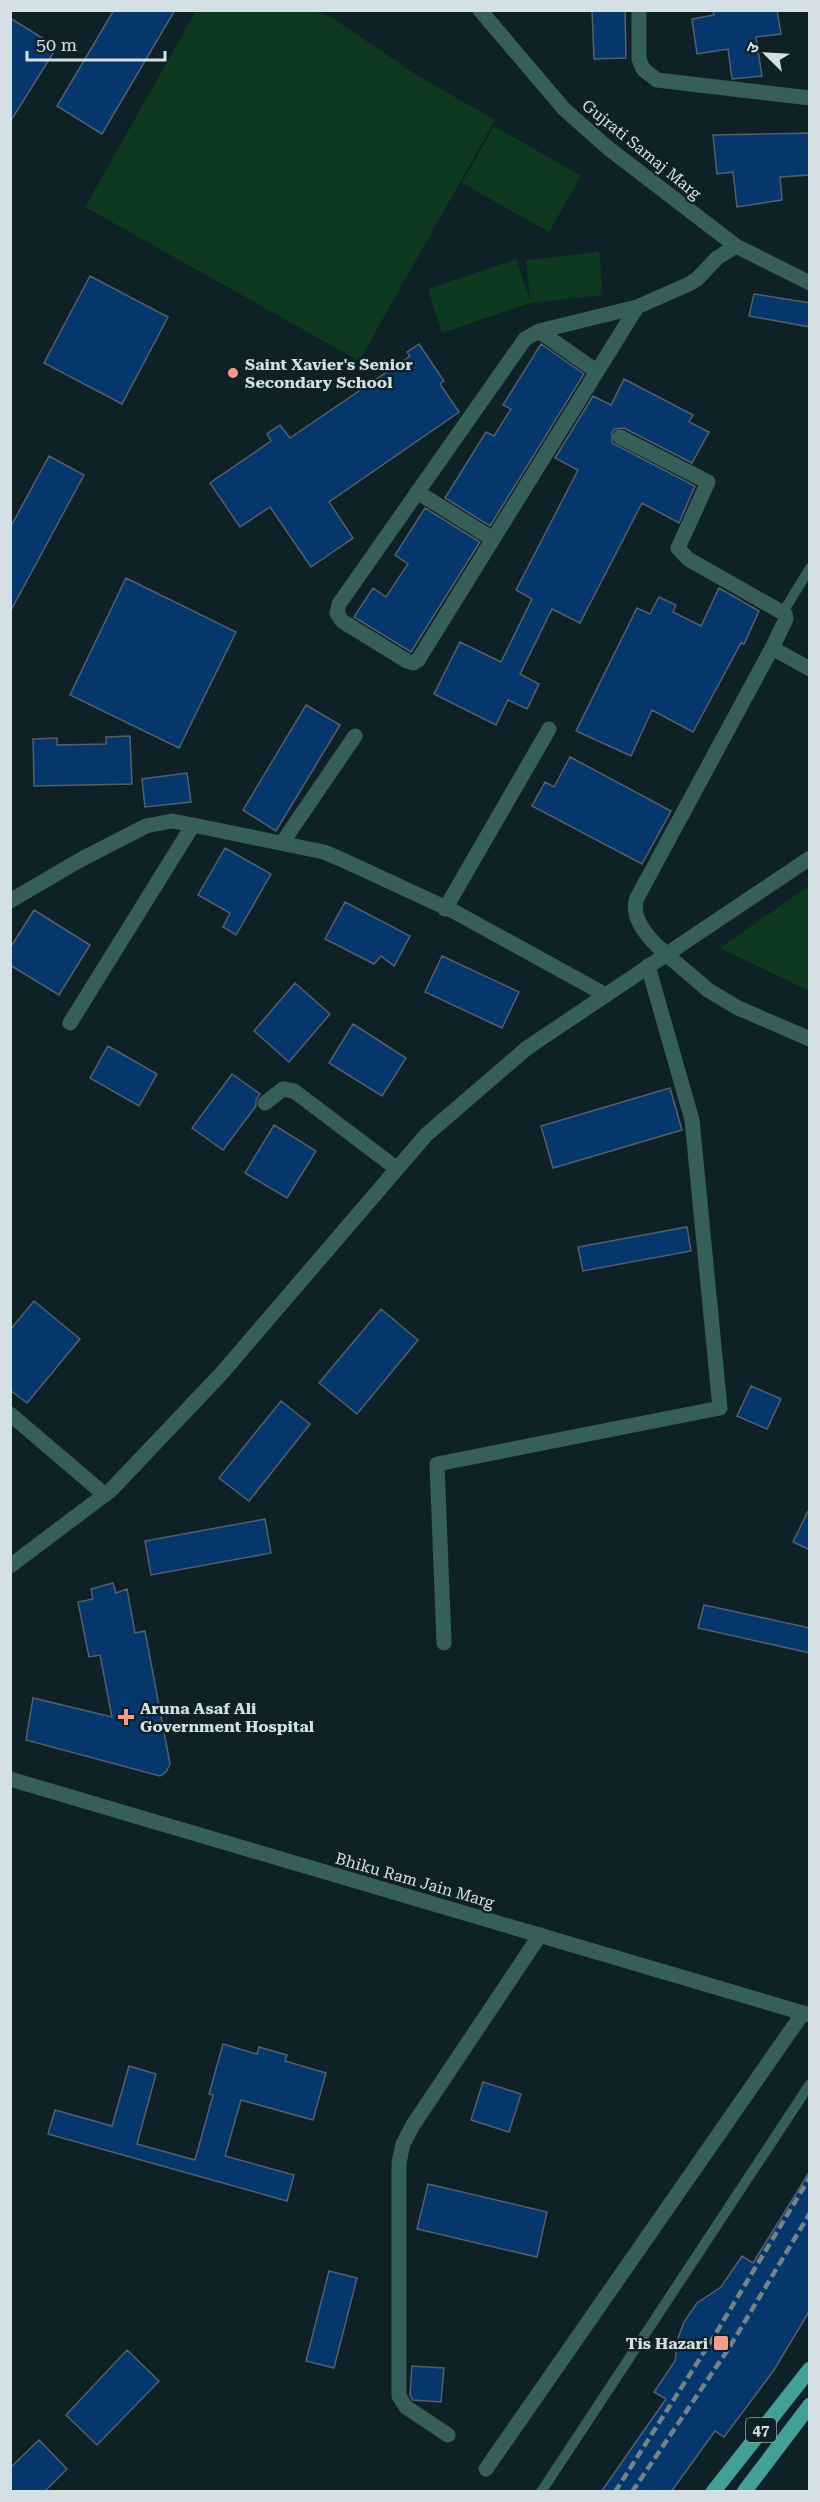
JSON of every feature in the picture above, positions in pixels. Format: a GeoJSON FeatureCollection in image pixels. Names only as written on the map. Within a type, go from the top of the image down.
{"type":"FeatureCollection","features":[{"type":"Feature","properties":{"kind":"main road","name":"47"},"geometry":{"type":"LineString","coordinates":[[713,2492],[810,2369]]}},
{"type":"Feature","properties":{"kind":"main road","name":"47"},"geometry":{"type":"LineString","coordinates":[[744,2492],[807,2412]]}},
{"type":"Feature","properties":{"kind":"street","name":"Gujrati Samaj Marg"},"geometry":{"type":"LineString","coordinates":[[480,10],[548,92],[580,125],[736,246],[810,283]]}},
{"type":"Feature","properties":{"kind":"street"},"geometry":{"type":"LineString","coordinates":[[639,10],[639,59],[643,69],[657,80],[810,98]]}},
{"type":"Feature","properties":{"kind":"street"},"geometry":{"type":"LineString","coordinates":[[637,307],[418,660],[413,663],[407,661],[342,621],[337,613],[339,604],[525,339],[539,331],[637,307],[698,279],[717,258],[736,246]]}},
{"type":"Feature","properties":{"kind":"street"},"geometry":{"type":"LineString","coordinates":[[539,331],[596,370]]}},
{"type":"Feature","properties":{"kind":"street"},"geometry":{"type":"LineString","coordinates":[[620,437],[708,482],[678,548],[688,559],[783,612],[786,619],[635,904],[637,915],[649,938],[708,990],[738,1008],[810,1039]]}},
{"type":"Feature","properties":{"kind":"street"},"geometry":{"type":"LineString","coordinates":[[417,492],[493,539]]}},
{"type":"Feature","properties":{"kind":"street"},"geometry":{"type":"LineString","coordinates":[[772,648],[810,669]]}},
{"type":"Feature","properties":{"kind":"street"},"geometry":{"type":"LineString","coordinates":[[446,909],[549,729]]}},
{"type":"Feature","properties":{"kind":"street"},"geometry":{"type":"LineString","coordinates":[[282,843],[355,736]]}},
{"type":"Feature","properties":{"kind":"street"},"geometry":{"type":"LineString","coordinates":[[10,901],[90,854],[146,826],[172,821],[324,852],[446,909],[606,995]]}},
{"type":"Feature","properties":{"kind":"street"},"geometry":{"type":"LineString","coordinates":[[70,1023],[193,825]]}},
{"type":"Feature","properties":{"kind":"street"},"geometry":{"type":"LineString","coordinates":[[10,1566],[105,1495],[221,1374],[426,1134],[527,1048],[810,858]]}},
{"type":"Feature","properties":{"kind":"street"},"geometry":{"type":"LineString","coordinates":[[444,1643],[437,1464],[720,1408],[692,1120],[648,966]]}},
{"type":"Feature","properties":{"kind":"street"},"geometry":{"type":"LineString","coordinates":[[265,1103],[283,1089],[294,1091],[396,1168]]}},
{"type":"Feature","properties":{"kind":"street"},"geometry":{"type":"LineString","coordinates":[[10,1414],[105,1495]]}},
{"type":"Feature","properties":{"kind":"street","name":"Bhiku Ram Jain Marg"},"geometry":{"type":"LineString","coordinates":[[10,1779],[806,2014]]}},
{"type":"Feature","properties":{"kind":"street"},"geometry":{"type":"LineString","coordinates":[[448,2435],[406,2407],[399,2396],[399,2163],[403,2144],[412,2125],[540,1935]]}},
{"type":"Feature","properties":{"kind":"street"},"geometry":{"type":"LineString","coordinates":[[486,2469],[806,2014]]}},
{"type":"Feature","properties":{"kind":"lane"},"geometry":{"type":"LineString","coordinates":[[783,612],[810,568]]}},
{"type":"Feature","properties":{"kind":"lane"},"geometry":{"type":"LineString","coordinates":[[541,2492],[810,2084]]}},
{"type":"Feature","properties":{"kind":"green space"},"geometry":{"type":"Polygon","coordinates":[[[196,11],[316,11],[334,19],[418,76],[495,120],[359,361],[85,207],[196,11]]]}},
{"type":"Feature","properties":{"kind":"green space"},"geometry":{"type":"Polygon","coordinates":[[[494,126],[581,176],[549,232],[462,183],[494,126]]]}},
{"type":"Feature","properties":{"kind":"green space"},"geometry":{"type":"Polygon","coordinates":[[[599,252],[603,295],[530,303],[442,333],[428,289],[516,259],[530,300],[526,260],[599,252]]]}},
{"type":"Feature","properties":{"kind":"green space"},"geometry":{"type":"Polygon","coordinates":[[[809,886],[809,991],[720,948],[809,886]]]}},
{"type":"Feature","properties":{"kind":"building"},"geometry":{"type":"Polygon","coordinates":[[[114,10],[175,10],[102,134],[57,106],[114,10]]]}},
{"type":"Feature","properties":{"kind":"building"},"geometry":{"type":"Polygon","coordinates":[[[592,10],[625,10],[626,58],[594,59],[592,10]]]}},
{"type":"Feature","properties":{"kind":"building"},"geometry":{"type":"Polygon","coordinates":[[[713,10],[777,10],[781,34],[756,37],[762,76],[732,79],[728,49],[697,54],[692,19],[714,15],[713,10]]]}},
{"type":"Feature","properties":{"kind":"building"},"geometry":{"type":"Polygon","coordinates":[[[10,18],[57,47],[10,122],[10,18]]]}},
{"type":"Feature","properties":{"kind":"building"},"geometry":{"type":"Polygon","coordinates":[[[810,133],[810,175],[780,177],[782,200],[737,207],[733,172],[717,174],[713,135],[810,133]]]}},
{"type":"Feature","properties":{"kind":"building"},"geometry":{"type":"Polygon","coordinates":[[[90,276],[168,317],[122,404],[44,363],[90,276]]]}},
{"type":"Feature","properties":{"kind":"building"},"geometry":{"type":"Polygon","coordinates":[[[754,294],[810,303],[810,327],[749,316],[754,294]]]}},
{"type":"Feature","properties":{"kind":"building"},"geometry":{"type":"Polygon","coordinates":[[[419,344],[444,381],[440,384],[459,412],[329,502],[353,538],[311,567],[270,507],[240,527],[210,483],[271,441],[267,434],[280,425],[290,438],[410,356],[407,352],[419,344]]]}},
{"type":"Feature","properties":{"kind":"building"},"geometry":{"type":"Polygon","coordinates":[[[541,344],[584,374],[490,526],[445,498],[486,432],[494,436],[511,409],[503,405],[541,344]]]}},
{"type":"Feature","properties":{"kind":"building"},"geometry":{"type":"Polygon","coordinates":[[[624,379],[693,415],[689,422],[709,432],[692,463],[624,428],[615,429],[612,432],[612,443],[695,486],[679,523],[642,503],[580,623],[552,609],[520,674],[539,684],[527,709],[508,700],[496,725],[434,694],[460,642],[501,662],[532,599],[516,590],[578,470],[555,458],[593,396],[611,405],[624,379]]]}},
{"type":"Feature","properties":{"kind":"building"},"geometry":{"type":"Polygon","coordinates":[[[49,456],[84,475],[10,612],[10,528],[49,456]]]}},
{"type":"Feature","properties":{"kind":"building"},"geometry":{"type":"Polygon","coordinates":[[[425,508],[480,542],[411,652],[354,617],[373,588],[386,597],[408,564],[395,555],[425,508]]]}},
{"type":"Feature","properties":{"kind":"building"},"geometry":{"type":"Polygon","coordinates":[[[126,578],[236,632],[179,748],[70,695],[126,578]]]}},
{"type":"Feature","properties":{"kind":"building"},"geometry":{"type":"Polygon","coordinates":[[[719,588],[759,611],[744,644],[741,643],[693,732],[652,710],[631,756],[576,731],[637,608],[650,614],[659,597],[676,605],[673,612],[701,626],[719,588]]]}},
{"type":"Feature","properties":{"kind":"building"},"geometry":{"type":"Polygon","coordinates":[[[306,705],[340,725],[276,831],[243,810],[306,705]]]}},
{"type":"Feature","properties":{"kind":"building"},"geometry":{"type":"Polygon","coordinates":[[[130,736],[132,784],[34,786],[33,739],[57,738],[57,745],[106,744],[106,737],[130,736]]]}},
{"type":"Feature","properties":{"kind":"building"},"geometry":{"type":"Polygon","coordinates":[[[570,757],[671,811],[642,864],[532,806],[545,782],[554,787],[570,757]]]}},
{"type":"Feature","properties":{"kind":"building"},"geometry":{"type":"Polygon","coordinates":[[[187,773],[191,802],[145,807],[142,779],[187,773]]]}},
{"type":"Feature","properties":{"kind":"building"},"geometry":{"type":"Polygon","coordinates":[[[225,848],[271,874],[236,935],[223,927],[230,913],[198,895],[225,848]]]}},
{"type":"Feature","properties":{"kind":"building"},"geometry":{"type":"Polygon","coordinates":[[[345,902],[410,936],[394,966],[381,956],[374,964],[325,939],[345,902]]]}},
{"type":"Feature","properties":{"kind":"building"},"geometry":{"type":"Polygon","coordinates":[[[34,910],[90,945],[59,995],[10,965],[10,948],[34,910]]]}},
{"type":"Feature","properties":{"kind":"building"},"geometry":{"type":"Polygon","coordinates":[[[442,956],[519,992],[502,1028],[425,992],[442,956]]]}},
{"type":"Feature","properties":{"kind":"building"},"geometry":{"type":"Polygon","coordinates":[[[295,983],[330,1014],[289,1062],[254,1031],[295,983]]]}},
{"type":"Feature","properties":{"kind":"building"},"geometry":{"type":"Polygon","coordinates":[[[353,1024],[406,1058],[382,1096],[329,1063],[353,1024]]]}},
{"type":"Feature","properties":{"kind":"building"},"geometry":{"type":"Polygon","coordinates":[[[108,1046],[157,1074],[139,1106],[90,1078],[108,1046]]]}},
{"type":"Feature","properties":{"kind":"building"},"geometry":{"type":"Polygon","coordinates":[[[232,1074],[260,1094],[256,1100],[256,1106],[223,1150],[192,1128],[232,1074]]]}},
{"type":"Feature","properties":{"kind":"building"},"geometry":{"type":"Polygon","coordinates":[[[670,1088],[682,1130],[553,1168],[541,1126],[670,1088]]]}},
{"type":"Feature","properties":{"kind":"building"},"geometry":{"type":"Polygon","coordinates":[[[274,1125],[316,1151],[287,1198],[245,1173],[274,1125]]]}},
{"type":"Feature","properties":{"kind":"building"},"geometry":{"type":"Polygon","coordinates":[[[687,1227],[691,1251],[583,1271],[578,1247],[687,1227]]]}},
{"type":"Feature","properties":{"kind":"building"},"geometry":{"type":"Polygon","coordinates":[[[34,1301],[80,1339],[27,1403],[10,1390],[10,1330],[34,1301]]]}},
{"type":"Feature","properties":{"kind":"building"},"geometry":{"type":"Polygon","coordinates":[[[381,1309],[418,1340],[357,1414],[319,1383],[381,1309]]]}},
{"type":"Feature","properties":{"kind":"building"},"geometry":{"type":"Polygon","coordinates":[[[751,1386],[781,1399],[767,1429],[737,1416],[751,1386]]]}},
{"type":"Feature","properties":{"kind":"building"},"geometry":{"type":"Polygon","coordinates":[[[281,1401],[310,1424],[249,1501],[219,1478],[281,1401]]]}},
{"type":"Feature","properties":{"kind":"building"},"geometry":{"type":"Polygon","coordinates":[[[810,1507],[810,1550],[793,1542],[810,1507]]]}},
{"type":"Feature","properties":{"kind":"building"},"geometry":{"type":"Polygon","coordinates":[[[265,1519],[271,1553],[151,1575],[145,1541],[265,1519]]]}},
{"type":"Feature","properties":{"kind":"building"},"geometry":{"type":"Polygon","coordinates":[[[113,1583],[116,1593],[127,1589],[135,1633],[145,1631],[170,1764],[166,1772],[160,1776],[26,1740],[33,1698],[112,1717],[100,1655],[89,1657],[78,1602],[93,1599],[91,1589],[113,1583]]]}},
{"type":"Feature","properties":{"kind":"building"},"geometry":{"type":"Polygon","coordinates":[[[704,1605],[810,1628],[810,1653],[698,1628],[704,1605]]]}},
{"type":"Feature","properties":{"kind":"building"},"geometry":{"type":"Polygon","coordinates":[[[223,2044],[257,2054],[259,2047],[287,2055],[285,2061],[326,2073],[313,2120],[241,2100],[225,2156],[294,2175],[287,2201],[48,2134],[55,2110],[112,2126],[129,2066],[156,2074],[137,2144],[195,2160],[213,2095],[209,2094],[223,2044]]]}},
{"type":"Feature","properties":{"kind":"building"},"geometry":{"type":"Polygon","coordinates":[[[483,2082],[521,2094],[509,2132],[471,2120],[483,2082]]]}},
{"type":"Feature","properties":{"kind":"building"},"geometry":{"type":"Polygon","coordinates":[[[810,2171],[810,2310],[774,2370],[724,2437],[715,2431],[671,2492],[601,2492],[666,2399],[654,2392],[675,2361],[678,2338],[684,2322],[697,2303],[721,2287],[742,2256],[753,2263],[810,2171]]]}},
{"type":"Feature","properties":{"kind":"building"},"geometry":{"type":"Polygon","coordinates":[[[428,2184],[547,2212],[537,2257],[417,2229],[428,2184]]]}},
{"type":"Feature","properties":{"kind":"building"},"geometry":{"type":"Polygon","coordinates":[[[329,2271],[357,2278],[334,2368],[306,2361],[329,2271]]]}},
{"type":"Feature","properties":{"kind":"building"},"geometry":{"type":"Polygon","coordinates":[[[127,2350],[159,2381],[97,2445],[66,2415],[127,2350]]]}},
{"type":"Feature","properties":{"kind":"building"},"geometry":{"type":"Polygon","coordinates":[[[412,2366],[444,2368],[441,2402],[413,2400],[410,2395],[412,2366]]]}},
{"type":"Feature","properties":{"kind":"building"},"geometry":{"type":"Polygon","coordinates":[[[39,2440],[67,2469],[44,2492],[10,2492],[10,2468],[39,2440]]]}},
{"type":"Feature","properties":{"kind":"railway"},"geometry":{"type":"LineString","coordinates":[[615,2492],[713,2338],[810,2177]]}},
{"type":"Feature","properties":{"kind":"railway"},"geometry":{"type":"LineString","coordinates":[[632,2492],[729,2348],[810,2213]]}},
{"type":"Feature","properties":{"kind":"place","name":"Saint Xavier's Senior Secondary School"},"geometry":{"type":"Point","coordinates":[233,373]}},
{"type":"Feature","properties":{"kind":"place","name":"Aruna Asaf Ali Government Hospital"},"geometry":{"type":"Point","coordinates":[126,1717]}},
{"type":"Feature","properties":{"kind":"place","name":"Tis Hazari"},"geometry":{"type":"Point","coordinates":[721,2343]}}]}
